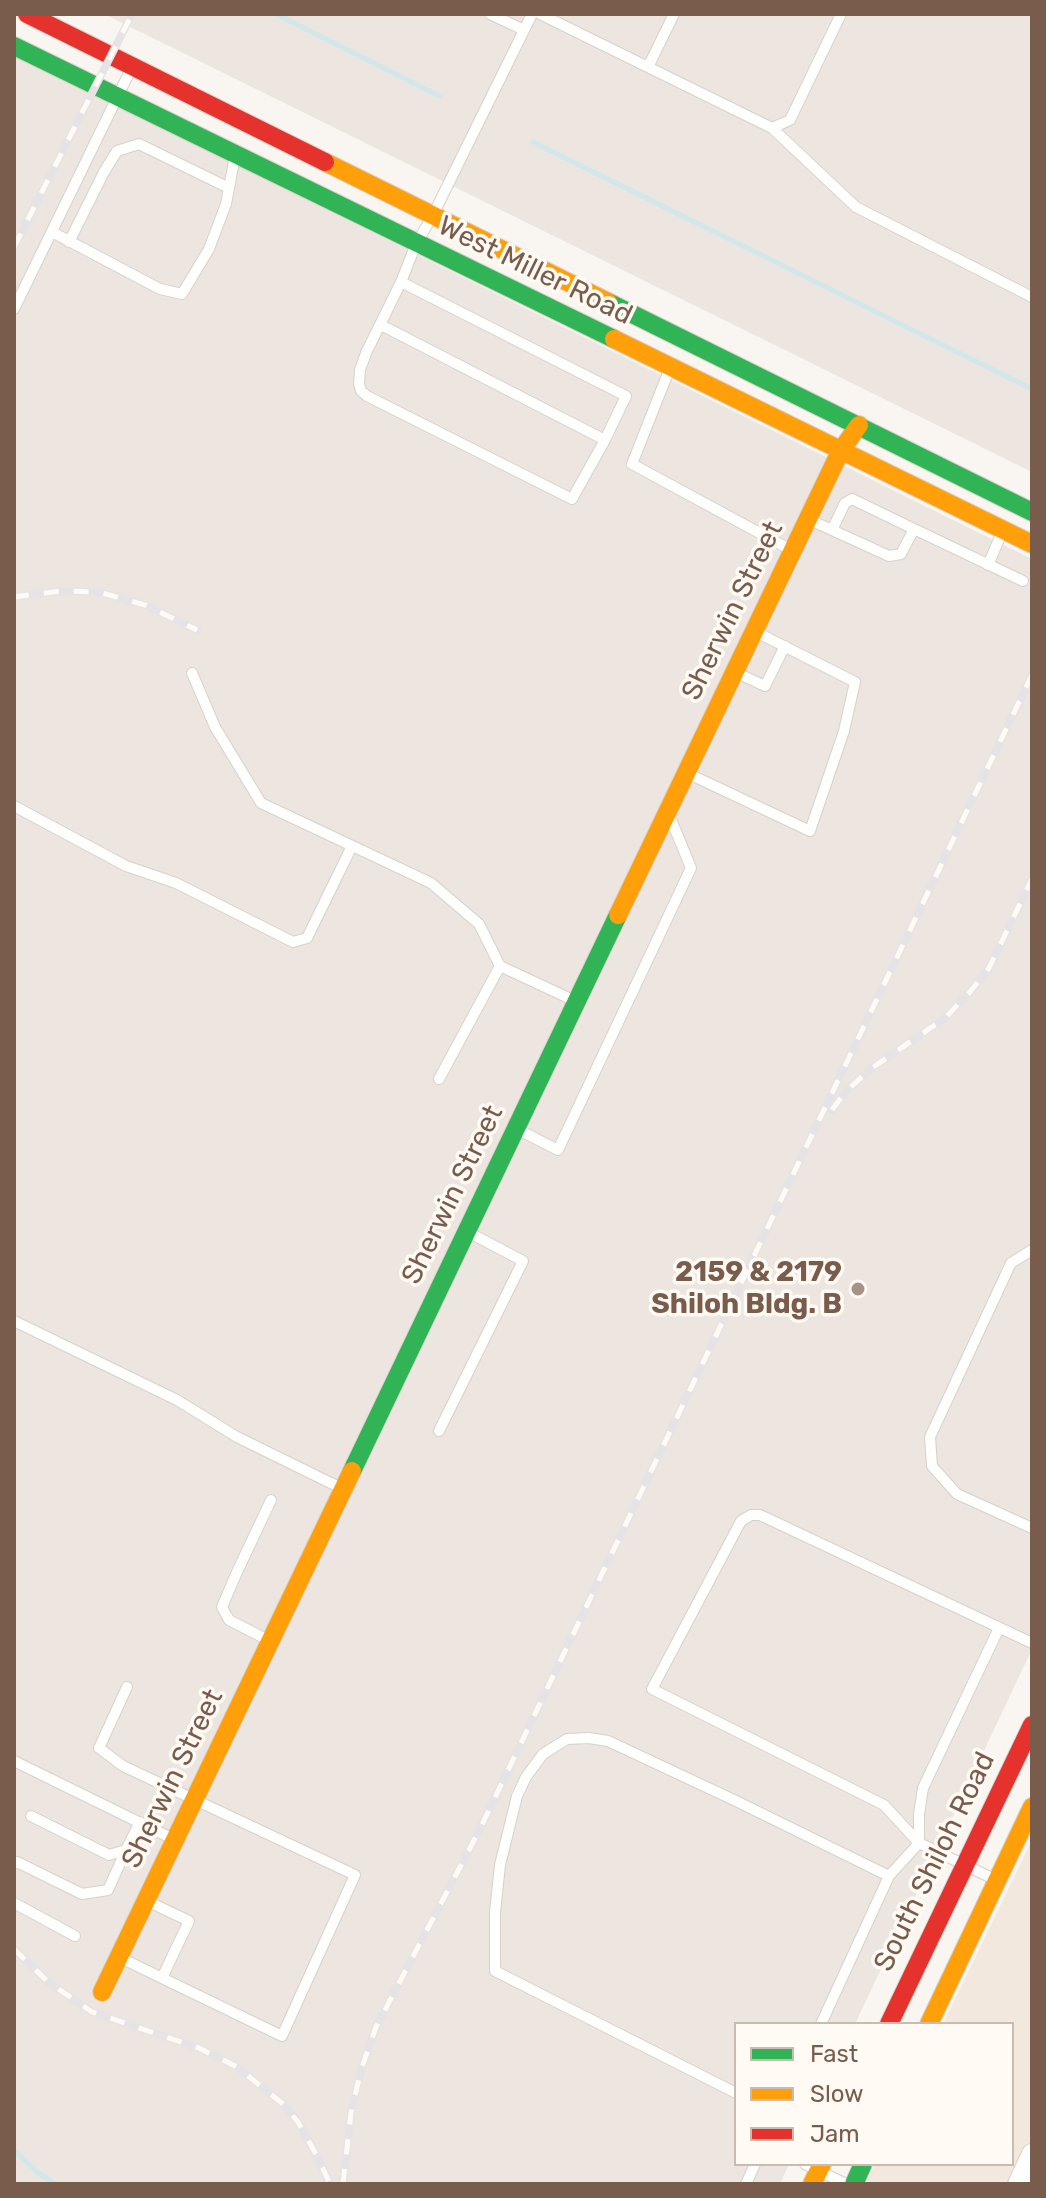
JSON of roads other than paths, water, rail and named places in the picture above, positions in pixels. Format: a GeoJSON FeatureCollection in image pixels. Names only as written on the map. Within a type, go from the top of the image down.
{"type":"FeatureCollection","features":[{"type":"Feature","properties":{"kind":"main road","name":"West Miller Road"},"geometry":{"type":"LineString","coordinates":[[27,14],[1032,512]]}},
{"type":"Feature","properties":{"kind":"main road","name":"West Miller Road"},"geometry":{"type":"LineString","coordinates":[[14,46],[1032,544]]}},
{"type":"Feature","properties":{"kind":"main road","name":"Sherwin Street"},"geometry":{"type":"LineString","coordinates":[[102,1992],[840,452],[859,425]]}},
{"type":"Feature","properties":{"kind":"main road","name":"South Shiloh Road"},"geometry":{"type":"LineString","coordinates":[[890,2022],[1032,1725]]}},
{"type":"Feature","properties":{"kind":"main road"},"geometry":{"type":"LineString","coordinates":[[930,2022],[1032,1807]]}},
{"type":"Feature","properties":{"kind":"street"},"geometry":{"type":"LineString","coordinates":[[1018,2184],[1032,2154]]}},
{"type":"Feature","properties":{"kind":"lane"},"geometry":{"type":"LineString","coordinates":[[490,14],[524,30]]}},
{"type":"Feature","properties":{"kind":"lane"},"geometry":{"type":"LineString","coordinates":[[401,282],[626,396],[572,499],[367,396],[359,384],[360,370],[416,244],[532,14]]}},
{"type":"Feature","properties":{"kind":"lane"},"geometry":{"type":"LineString","coordinates":[[540,14],[772,128],[856,207],[1032,297]]}},
{"type":"Feature","properties":{"kind":"lane"},"geometry":{"type":"LineString","coordinates":[[648,67],[674,14]]}},
{"type":"Feature","properties":{"kind":"lane"},"geometry":{"type":"LineString","coordinates":[[772,128],[790,120],[841,14]]}},
{"type":"Feature","properties":{"kind":"lane"},"geometry":{"type":"LineString","coordinates":[[14,309],[133,66]]}},
{"type":"Feature","properties":{"kind":"lane"},"geometry":{"type":"LineString","coordinates":[[69,242],[117,151],[139,144],[229,188]]}},
{"type":"Feature","properties":{"kind":"lane"},"geometry":{"type":"LineString","coordinates":[[52,232],[160,289],[182,294],[209,249],[226,204],[235,154]]}},
{"type":"Feature","properties":{"kind":"lane"},"geometry":{"type":"LineString","coordinates":[[381,325],[605,440]]}},
{"type":"Feature","properties":{"kind":"lane"},"geometry":{"type":"LineString","coordinates":[[670,368],[632,464],[793,551]]}},
{"type":"Feature","properties":{"kind":"lane"},"geometry":{"type":"LineString","coordinates":[[832,530],[845,503],[852,499],[1023,581]]}},
{"type":"Feature","properties":{"kind":"lane"},"geometry":{"type":"LineString","coordinates":[[808,519],[889,556],[901,554],[914,529]]}},
{"type":"Feature","properties":{"kind":"lane"},"geometry":{"type":"LineString","coordinates":[[988,565],[1003,530]]}},
{"type":"Feature","properties":{"kind":"lane"},"geometry":{"type":"LineString","coordinates":[[686,773],[810,831],[844,731],[855,682],[754,631]]}},
{"type":"Feature","properties":{"kind":"lane"},"geometry":{"type":"LineString","coordinates":[[735,671],[765,686],[785,646]]}},
{"type":"Feature","properties":{"kind":"lane"},"geometry":{"type":"LineString","coordinates":[[192,673],[215,727],[261,803],[431,883],[479,924],[500,966],[577,1001]]}},
{"type":"Feature","properties":{"kind":"lane"},"geometry":{"type":"LineString","coordinates":[[14,806],[126,866],[176,883],[293,942],[307,938],[352,846]]}},
{"type":"Feature","properties":{"kind":"lane"},"geometry":{"type":"LineString","coordinates":[[516,1128],[558,1150],[691,868],[668,811]]}},
{"type":"Feature","properties":{"kind":"lane"},"geometry":{"type":"LineString","coordinates":[[439,1079],[500,966]]}},
{"type":"Feature","properties":{"kind":"lane"},"geometry":{"type":"LineString","coordinates":[[439,1431],[523,1261],[466,1231]]}},
{"type":"Feature","properties":{"kind":"lane"},"geometry":{"type":"LineString","coordinates":[[1032,1250],[1011,1263],[930,1437],[932,1466],[957,1494],[1032,1528]]}},
{"type":"Feature","properties":{"kind":"lane"},"geometry":{"type":"LineString","coordinates":[[14,1321],[177,1400],[237,1437],[343,1489]]}},
{"type":"Feature","properties":{"kind":"lane"},"geometry":{"type":"LineString","coordinates":[[270,1641],[229,1620],[222,1607],[271,1500]]}},
{"type":"Feature","properties":{"kind":"lane"},"geometry":{"type":"LineString","coordinates":[[997,1881],[919,1843],[884,1805],[652,1689],[741,1521],[751,1515],[760,1515],[1032,1643]]}},
{"type":"Feature","properties":{"kind":"lane"},"geometry":{"type":"LineString","coordinates":[[822,2022],[889,1876],[919,1843],[923,1788],[999,1628]]}},
{"type":"Feature","properties":{"kind":"lane"},"geometry":{"type":"LineString","coordinates":[[119,1957],[282,2036],[355,1875],[123,1766],[99,1748],[127,1687]]}},
{"type":"Feature","properties":{"kind":"lane"},"geometry":{"type":"LineString","coordinates":[[734,2092],[495,1971],[495,1912],[500,1865],[517,1796],[526,1777],[543,1754],[567,1739],[608,1741],[889,1876]]}},
{"type":"Feature","properties":{"kind":"lane"},"geometry":{"type":"LineString","coordinates":[[14,1761],[175,1840]]}},
{"type":"Feature","properties":{"kind":"lane"},"geometry":{"type":"LineString","coordinates":[[31,1816],[109,1855],[126,1850]]}},
{"type":"Feature","properties":{"kind":"lane"},"geometry":{"type":"LineString","coordinates":[[14,1864],[17,1862],[82,1894],[108,1890],[140,1822]]}},
{"type":"Feature","properties":{"kind":"lane"},"geometry":{"type":"LineString","coordinates":[[146,1900],[189,1921],[162,1978]]}},
{"type":"Feature","properties":{"kind":"lane"},"geometry":{"type":"LineString","coordinates":[[14,1903],[75,1936]]}},
{"type":"Feature","properties":{"kind":"lane"},"geometry":{"type":"LineString","coordinates":[[814,2171],[846,2184]]}},
{"type":"Feature","properties":{"kind":"waterway"},"geometry":{"type":"LineString","coordinates":[[276,14],[439,96]]}},
{"type":"Feature","properties":{"kind":"waterway"},"geometry":{"type":"LineString","coordinates":[[533,142],[1032,389]]}},
{"type":"Feature","properties":{"kind":"waterway"},"geometry":{"type":"LineString","coordinates":[[14,2150],[38,2173],[56,2184]]}},
{"type":"Feature","properties":{"kind":"railway"},"geometry":{"type":"LineString","coordinates":[[14,247],[132,14]]}},
{"type":"Feature","properties":{"kind":"railway"},"geometry":{"type":"LineString","coordinates":[[14,597],[61,591],[99,592],[145,605],[197,630]]}},
{"type":"Feature","properties":{"kind":"railway"},"geometry":{"type":"LineString","coordinates":[[343,2184],[351,2113],[361,2070],[376,2027],[479,1831],[1032,675]]}},
{"type":"Feature","properties":{"kind":"railway"},"geometry":{"type":"LineString","coordinates":[[832,1110],[846,1091],[872,1068],[945,1018],[970,992],[989,968],[1032,879]]}},
{"type":"Feature","properties":{"kind":"railway"},"geometry":{"type":"LineString","coordinates":[[14,1949],[47,1981],[92,2012],[199,2048],[237,2067],[283,2104],[298,2122],[330,2184]]}},
{"type":"Feature","properties":{"kind":"place","name":"2159 & 2179 Shiloh Bldg. B"},"geometry":{"type":"Point","coordinates":[858,1289]}}]}
